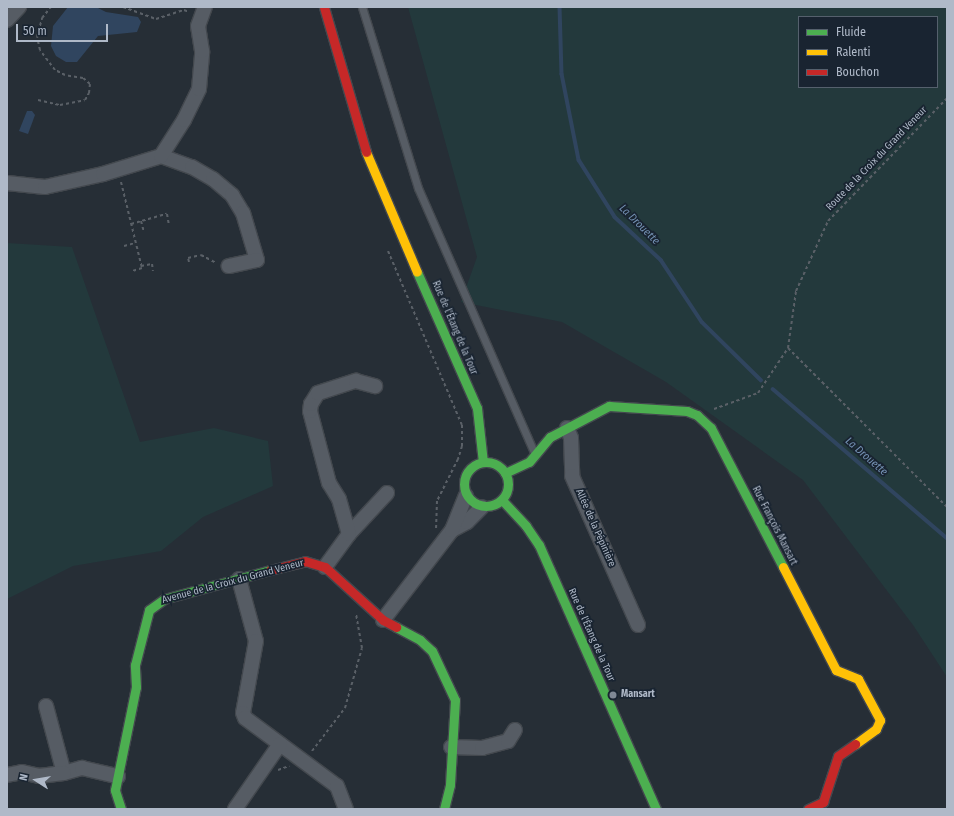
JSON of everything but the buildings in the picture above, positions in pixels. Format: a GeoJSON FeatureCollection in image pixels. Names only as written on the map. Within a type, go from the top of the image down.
{"type":"FeatureCollection","features":[{"type":"Feature","properties":{"kind":"street"},"geometry":{"type":"LineString","coordinates":[[7,20],[19,7]]}},
{"type":"Feature","properties":{"kind":"street","name":"Rue de l'Étang de la Tour"},"geometry":{"type":"LineString","coordinates":[[324,7],[353,113],[373,172],[477,408],[482,436],[483,462]]}},
{"type":"Feature","properties":{"kind":"street"},"geometry":{"type":"LineString","coordinates":[[161,156],[184,120],[199,89],[202,51],[198,26],[203,11]]}},
{"type":"Feature","properties":{"kind":"street"},"geometry":{"type":"LineString","coordinates":[[7,184],[45,186],[103,174],[117,168],[161,156],[192,167],[212,179],[232,194],[243,213],[257,260],[229,266]]}},
{"type":"Feature","properties":{"kind":"street"},"geometry":{"type":"LineString","coordinates":[[349,534],[339,499],[329,483],[310,411],[311,404],[318,393],[356,380],[375,386]]}},
{"type":"Feature","properties":{"kind":"street"},"geometry":{"type":"LineString","coordinates":[[505,473],[529,462],[550,437],[609,406],[687,411],[697,415]]}},
{"type":"Feature","properties":{"kind":"street","name":"Rue François Mansart"},"geometry":{"type":"LineString","coordinates":[[697,415],[711,428],[836,670],[858,678],[880,720],[876,729],[838,756],[823,802],[808,809]]}},
{"type":"Feature","properties":{"kind":"street","name":"Allée de la Pépinière"},"geometry":{"type":"LineString","coordinates":[[567,428],[571,438],[572,476],[638,625]]}},
{"type":"Feature","properties":{"kind":"street"},"geometry":{"type":"LineString","coordinates":[[452,530],[467,522],[482,507],[496,504],[502,500],[508,487],[505,473],[496,464],[483,462],[470,469],[466,475],[464,489],[466,496],[473,503],[482,507]]}},
{"type":"Feature","properties":{"kind":"street"},"geometry":{"type":"LineString","coordinates":[[325,567],[349,534],[387,493]]}},
{"type":"Feature","properties":{"kind":"street"},"geometry":{"type":"LineString","coordinates":[[383,620],[452,530],[466,496]]}},
{"type":"Feature","properties":{"kind":"street","name":"Rue de l'Étang de la Tour"},"geometry":{"type":"LineString","coordinates":[[502,500],[526,526],[539,545],[656,809]]}},
{"type":"Feature","properties":{"kind":"street","name":"Avenue de la Croix du Grand Veneur"},"geometry":{"type":"LineString","coordinates":[[121,809],[115,790],[136,687],[136,665],[149,610],[164,599],[305,561],[325,567],[364,600],[383,620],[420,640],[432,652],[455,700],[451,747],[450,786],[444,809]]}},
{"type":"Feature","properties":{"kind":"street"},"geometry":{"type":"LineString","coordinates":[[239,579],[256,641],[243,714],[245,718],[337,786],[346,809]]}},
{"type":"Feature","properties":{"kind":"street"},"geometry":{"type":"LineString","coordinates":[[46,706],[64,773]]}},
{"type":"Feature","properties":{"kind":"street"},"geometry":{"type":"LineString","coordinates":[[451,747],[482,748],[508,741],[515,730]]}},
{"type":"Feature","properties":{"kind":"street"},"geometry":{"type":"LineString","coordinates":[[235,809],[280,744]]}},
{"type":"Feature","properties":{"kind":"street"},"geometry":{"type":"LineString","coordinates":[[7,775],[22,772],[39,776],[64,773],[82,768],[118,776]]}},
{"type":"Feature","properties":{"kind":"lane"},"geometry":{"type":"LineString","coordinates":[[362,7],[418,188],[535,454]]}},
{"type":"Feature","properties":{"kind":"path"},"geometry":{"type":"LineString","coordinates":[[38,100],[60,105],[85,100],[89,94],[90,84],[83,78],[65,75],[55,70],[40,50],[37,37],[40,24],[42,18],[50,7]]}},
{"type":"Feature","properties":{"kind":"path"},"geometry":{"type":"LineString","coordinates":[[123,7],[156,19],[184,10],[203,11]]}},
{"type":"Feature","properties":{"kind":"path","name":"Route de la Croix du Grand Veneur"},"geometry":{"type":"LineString","coordinates":[[697,415],[758,393],[788,348],[796,291],[828,221],[947,98]]}},
{"type":"Feature","properties":{"kind":"path"},"geometry":{"type":"LineString","coordinates":[[117,168],[141,266]]}},
{"type":"Feature","properties":{"kind":"path"},"geometry":{"type":"LineString","coordinates":[[131,224],[167,214],[169,225]]}},
{"type":"Feature","properties":{"kind":"path"},"geometry":{"type":"LineString","coordinates":[[141,221],[144,232]]}},
{"type":"Feature","properties":{"kind":"path"},"geometry":{"type":"LineString","coordinates":[[124,246],[135,243]]}},
{"type":"Feature","properties":{"kind":"path"},"geometry":{"type":"LineString","coordinates":[[385,244],[462,425],[462,446],[458,459],[437,501],[434,535]]}},
{"type":"Feature","properties":{"kind":"path"},"geometry":{"type":"LineString","coordinates":[[189,262],[188,258],[201,255],[222,266],[229,266]]}},
{"type":"Feature","properties":{"kind":"path"},"geometry":{"type":"LineString","coordinates":[[132,271],[141,266],[152,264],[154,271]]}},
{"type":"Feature","properties":{"kind":"path"},"geometry":{"type":"LineString","coordinates":[[788,348],[947,507]]}},
{"type":"Feature","properties":{"kind":"path"},"geometry":{"type":"LineString","coordinates":[[306,750],[315,751],[346,708],[362,648],[355,616],[364,600]]}},
{"type":"Feature","properties":{"kind":"green space"},"geometry":{"type":"Polygon","coordinates":[[[408,7],[947,7],[947,677],[913,625],[803,480],[666,382],[562,322],[461,302],[477,257],[408,7]]]}},
{"type":"Feature","properties":{"kind":"green space"},"geometry":{"type":"Polygon","coordinates":[[[7,243],[72,247],[140,442],[214,428],[268,441],[273,486],[203,517],[161,551],[73,566],[7,599],[7,243]]]}},
{"type":"Feature","properties":{"kind":"water"},"geometry":{"type":"Polygon","coordinates":[[[68,7],[96,7],[106,12],[138,17],[141,22],[137,32],[98,36],[77,62],[66,62],[56,56],[51,46],[53,26],[68,7]]]}},
{"type":"Feature","properties":{"kind":"water"},"geometry":{"type":"Polygon","coordinates":[[[27,111],[32,111],[35,115],[28,134],[19,131],[27,111]]]}},
{"type":"Feature","properties":{"kind":"waterway","name":"La Drouette"},"geometry":{"type":"LineString","coordinates":[[560,7],[562,74],[579,160],[615,217],[661,260],[702,322],[761,380]]}},
{"type":"Feature","properties":{"kind":"waterway","name":"La Drouette"},"geometry":{"type":"LineString","coordinates":[[773,389],[947,538]]}},
{"type":"Feature","properties":{"kind":"traffic: fast"},"geometry":{"type":"LineString","coordinates":[[417,272],[477,408],[483,462]]}},
{"type":"Feature","properties":{"kind":"traffic: fast"},"geometry":{"type":"LineString","coordinates":[[505,473],[529,462],[550,437],[609,406],[687,411],[697,415],[711,428],[783,567]]}},
{"type":"Feature","properties":{"kind":"traffic: fast"},"geometry":{"type":"LineString","coordinates":[[482,462],[490,462],[502,468],[508,480],[508,484],[508,488],[502,500],[490,506],[482,506],[470,500],[464,488],[464,480],[470,468],[482,462]]}},
{"type":"Feature","properties":{"kind":"traffic: fast"},"geometry":{"type":"LineString","coordinates":[[502,500],[526,526],[539,545],[656,809]]}},
{"type":"Feature","properties":{"kind":"traffic: fast"},"geometry":{"type":"LineString","coordinates":[[121,809],[115,790],[136,687],[135,665],[149,610],[164,599],[270,570]]}},
{"type":"Feature","properties":{"kind":"traffic: fast"},"geometry":{"type":"LineString","coordinates":[[396,627],[420,640],[432,651],[455,700],[450,785],[444,809]]}},
{"type":"Feature","properties":{"kind":"traffic: slow"},"geometry":{"type":"LineString","coordinates":[[366,152],[417,272]]}},
{"type":"Feature","properties":{"kind":"traffic: slow"},"geometry":{"type":"LineString","coordinates":[[783,567],[836,670],[858,679],[880,720],[876,729],[855,744]]}},
{"type":"Feature","properties":{"kind":"traffic: jam"},"geometry":{"type":"LineString","coordinates":[[324,7],[366,152]]}},
{"type":"Feature","properties":{"kind":"traffic: jam"},"geometry":{"type":"LineString","coordinates":[[270,570],[305,561],[325,567],[383,620],[396,627]]}},
{"type":"Feature","properties":{"kind":"traffic: jam"},"geometry":{"type":"LineString","coordinates":[[808,809],[823,802],[838,756],[855,744]]}},
{"type":"Feature","properties":{"kind":"place","name":"Mansart"},"geometry":{"type":"Point","coordinates":[613,695]}}]}
